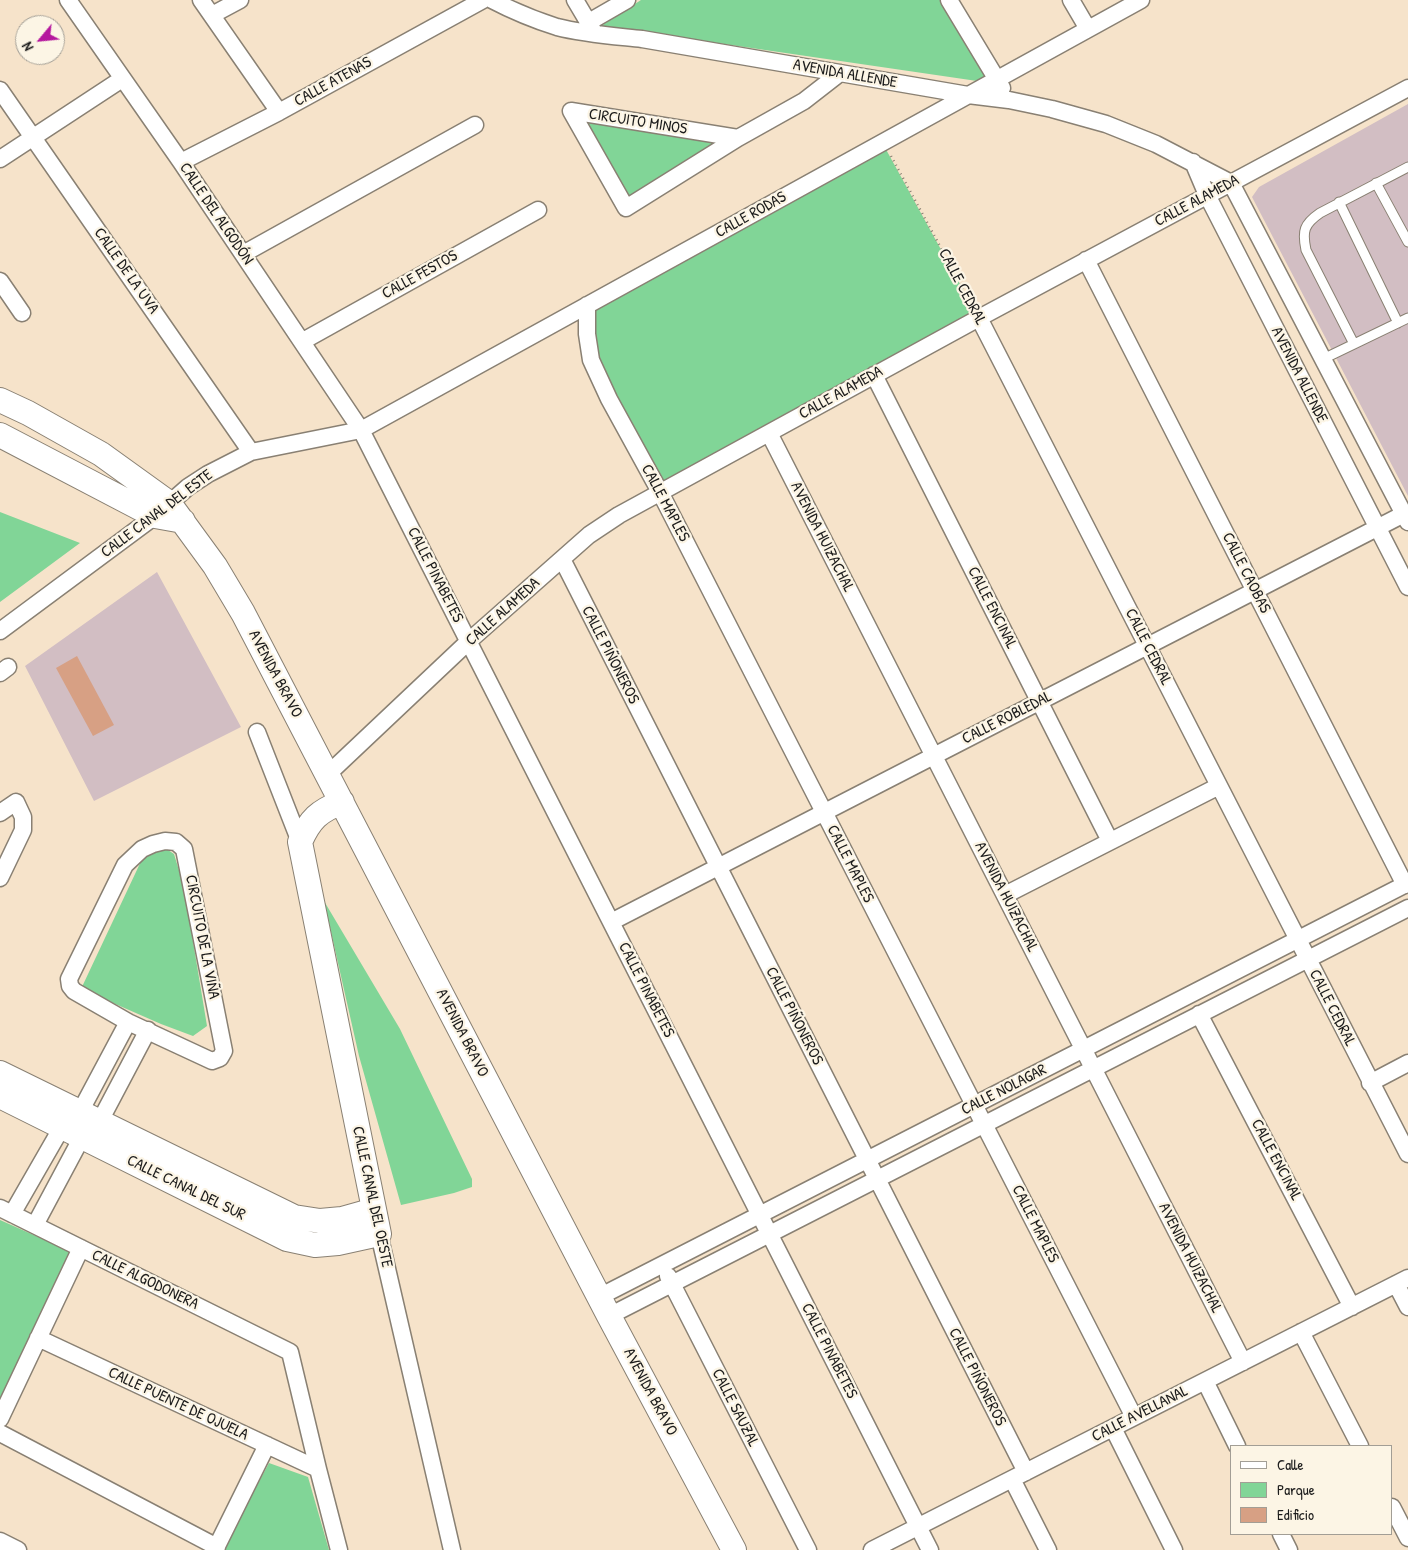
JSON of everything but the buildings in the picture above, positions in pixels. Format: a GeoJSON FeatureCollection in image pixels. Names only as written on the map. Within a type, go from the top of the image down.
{"type":"FeatureCollection","features":[{"type":"Feature","properties":{"kind":"main road","name":"AVENIDA BRAVO"},"geometry":{"type":"LineString","coordinates":[[0,400],[28,413],[101,454],[169,513],[215,566],[243,613],[328,774],[604,1307],[734,1550]]}},
{"type":"Feature","properties":{"kind":"main road","name":"AVENIDA BRAVO"},"geometry":{"type":"LineString","coordinates":[[0,435],[169,513]]}},
{"type":"Feature","properties":{"kind":"main road"},"geometry":{"type":"LineString","coordinates":[[300,842],[306,828],[317,815],[328,807],[342,802]]}},
{"type":"Feature","properties":{"kind":"main road","name":"CALLE CANAL DEL OESTE"},"geometry":{"type":"LineString","coordinates":[[300,842],[379,1234]]}},
{"type":"Feature","properties":{"kind":"main road","name":"CALLE CANAL DEL SUR"},"geometry":{"type":"LineString","coordinates":[[0,1073],[294,1217],[320,1221],[342,1219],[374,1210]]}},
{"type":"Feature","properties":{"kind":"main road","name":"CALLE CANAL DEL SUR"},"geometry":{"type":"LineString","coordinates":[[0,1096],[287,1239],[315,1245],[338,1243],[379,1234]]}},
{"type":"Feature","properties":{"kind":"street","name":"CALLE DEL ALGODÓN"},"geometry":{"type":"LineString","coordinates":[[68,0],[244,254],[361,430]]}},
{"type":"Feature","properties":{"kind":"street"},"geometry":{"type":"LineString","coordinates":[[201,0],[279,112]]}},
{"type":"Feature","properties":{"kind":"street"},"geometry":{"type":"LineString","coordinates":[[212,15],[240,0]]}},
{"type":"Feature","properties":{"kind":"street","name":"CALLE ATENAS"},"geometry":{"type":"LineString","coordinates":[[181,162],[279,112],[483,0]]}},
{"type":"Feature","properties":{"kind":"street","name":"AVENIDA ALLENDE"},"geometry":{"type":"LineString","coordinates":[[492,0],[515,12],[558,27],[592,28],[642,39],[968,95],[1009,100],[1052,109],[1106,124],[1156,144],[1231,183],[1406,518]]}},
{"type":"Feature","properties":{"kind":"street"},"geometry":{"type":"LineString","coordinates":[[575,0],[592,28],[627,0]]}},
{"type":"Feature","properties":{"kind":"street"},"geometry":{"type":"LineString","coordinates":[[949,0],[1009,100]]}},
{"type":"Feature","properties":{"kind":"street"},"geometry":{"type":"LineString","coordinates":[[1071,0],[1088,29]]}},
{"type":"Feature","properties":{"kind":"street","name":"CALLE RODAS"},"geometry":{"type":"LineString","coordinates":[[361,430],[1141,0]]}},
{"type":"Feature","properties":{"kind":"street","name":"CIRCUITO MINOS"},"geometry":{"type":"LineString","coordinates":[[738,138],[571,111],[626,208],[738,138],[804,101],[840,73]]}},
{"type":"Feature","properties":{"kind":"street"},"geometry":{"type":"LineString","coordinates":[[0,159],[122,79]]}},
{"type":"Feature","properties":{"kind":"street","name":"CALLE ALAMEDA"},"geometry":{"type":"LineString","coordinates":[[328,774],[469,642],[562,559],[589,535],[619,515],[1086,260],[1408,88]]}},
{"type":"Feature","properties":{"kind":"street","name":"CALLE DE LA UVA"},"geometry":{"type":"LineString","coordinates":[[0,90],[251,452]]}},
{"type":"Feature","properties":{"kind":"street"},"geometry":{"type":"LineString","coordinates":[[244,254],[475,125]]}},
{"type":"Feature","properties":{"kind":"street","name":"AVENIDA ALLENDE"},"geometry":{"type":"LineString","coordinates":[[1193,162],[1207,195],[1408,587]]}},
{"type":"Feature","properties":{"kind":"street","name":"CALLE FESTOS"},"geometry":{"type":"LineString","coordinates":[[302,341],[538,210]]}},
{"type":"Feature","properties":{"kind":"street","name":"CALLE CAOBAS"},"geometry":{"type":"LineString","coordinates":[[1086,260],[1407,884]]}},
{"type":"Feature","properties":{"kind":"street"},"geometry":{"type":"LineString","coordinates":[[0,281],[22,313]]}},
{"type":"Feature","properties":{"kind":"street","name":"CALLE MAPLES"},"geometry":{"type":"LineString","coordinates":[[587,305],[587,334],[590,360],[609,399],[660,492],[1134,1417]]}},
{"type":"Feature","properties":{"kind":"street","name":"CALLE CEDRAL"},"geometry":{"type":"LineString","coordinates":[[979,318],[1408,1154]]}},
{"type":"Feature","properties":{"kind":"street","name":"CALLE ENCINAL"},"geometry":{"type":"LineString","coordinates":[[874,375],[1110,841]]}},
{"type":"Feature","properties":{"kind":"street","name":"CALLE CANAL DEL ESTE"},"geometry":{"type":"LineString","coordinates":[[0,631],[169,513],[208,474],[251,452],[361,430]]}},
{"type":"Feature","properties":{"kind":"street","name":"CALLE PINABETES"},"geometry":{"type":"LineString","coordinates":[[361,430],[930,1550]]}},
{"type":"Feature","properties":{"kind":"street","name":"AVENIDA HUIZACHAL"},"geometry":{"type":"LineString","coordinates":[[768,433],[1243,1362]]}},
{"type":"Feature","properties":{"kind":"street","name":"CALLE ROBLEDAL"},"geometry":{"type":"LineString","coordinates":[[611,922],[1378,528],[1406,518]]}},
{"type":"Feature","properties":{"kind":"street","name":"CALLE PIÑONEROS"},"geometry":{"type":"LineString","coordinates":[[562,559],[877,1179],[1019,1476],[1048,1550]]}},
{"type":"Feature","properties":{"kind":"street","name":"CALLE CANAL DEL OESTE"},"geometry":{"type":"LineString","coordinates":[[257,732],[300,842]]}},
{"type":"Feature","properties":{"kind":"street"},"geometry":{"type":"LineString","coordinates":[[1005,895],[1219,786]]}},
{"type":"Feature","properties":{"kind":"street"},"geometry":{"type":"LineString","coordinates":[[0,814],[16,802],[23,817],[23,830],[0,878]]}},
{"type":"Feature","properties":{"kind":"street","name":"CIRCUITO DE LA VIÑA"},"geometry":{"type":"LineString","coordinates":[[176,842],[184,849],[224,1051],[220,1058],[212,1061],[128,1022],[74,991],[70,986],[69,979],[125,864],[142,849],[153,844],[176,842]]}},
{"type":"Feature","properties":{"kind":"street","name":"CALLE NOLAGAR"},"geometry":{"type":"LineString","coordinates":[[604,1307],[662,1265],[1407,884]]}},
{"type":"Feature","properties":{"kind":"street","name":"CALLE NOLAGAR"},"geometry":{"type":"LineString","coordinates":[[604,1307],[672,1284],[1408,908]]}},
{"type":"Feature","properties":{"kind":"street","name":"CALLE ENCINAL"},"geometry":{"type":"LineString","coordinates":[[1199,1014],[1352,1307]]}},
{"type":"Feature","properties":{"kind":"street"},"geometry":{"type":"LineString","coordinates":[[35,1226],[72,1132],[90,1116],[128,1022]]}},
{"type":"Feature","properties":{"kind":"street"},"geometry":{"type":"LineString","coordinates":[[6,1211],[72,1132],[90,1116],[148,1030]]}},
{"type":"Feature","properties":{"kind":"street"},"geometry":{"type":"LineString","coordinates":[[1370,1083],[1408,1063]]}},
{"type":"Feature","properties":{"kind":"street","name":"CALLE ALGODONERA"},"geometry":{"type":"LineString","coordinates":[[6,1211],[290,1352],[318,1469]]}},
{"type":"Feature","properties":{"kind":"street","name":"CALLE CANAL DEL OESTE"},"geometry":{"type":"LineString","coordinates":[[379,1234],[452,1550]]}},
{"type":"Feature","properties":{"kind":"street"},"geometry":{"type":"LineString","coordinates":[[0,1419],[81,1248]]}},
{"type":"Feature","properties":{"kind":"street","name":"CALLE SAUZAL"},"geometry":{"type":"LineString","coordinates":[[662,1265],[808,1550]]}},
{"type":"Feature","properties":{"kind":"street"},"geometry":{"type":"LineString","coordinates":[[1402,1281],[1408,1307]]}},
{"type":"Feature","properties":{"kind":"street","name":"CALLE AVELLANAL"},"geometry":{"type":"LineString","coordinates":[[872,1550],[1402,1281]]}},
{"type":"Feature","properties":{"kind":"street"},"geometry":{"type":"LineString","coordinates":[[1301,1332],[1359,1445]]}},
{"type":"Feature","properties":{"kind":"street","name":"CALLE PUENTE DE OJUELA"},"geometry":{"type":"LineString","coordinates":[[38,1338],[318,1469]]}},
{"type":"Feature","properties":{"kind":"street"},"geometry":{"type":"LineString","coordinates":[[1205,1381],[1237,1445]]}},
{"type":"Feature","properties":{"kind":"street"},"geometry":{"type":"LineString","coordinates":[[1113,1428],[1174,1550]]}},
{"type":"Feature","properties":{"kind":"street"},"geometry":{"type":"LineString","coordinates":[[0,1433],[216,1548],[267,1445]]}},
{"type":"Feature","properties":{"kind":"street"},"geometry":{"type":"LineString","coordinates":[[318,1469],[339,1550]]}},
{"type":"Feature","properties":{"kind":"street"},"geometry":{"type":"LineString","coordinates":[[1393,1509],[1408,1538]]}},
{"type":"Feature","properties":{"kind":"street"},"geometry":{"type":"LineString","coordinates":[[1282,1535],[1289,1550]]}},
{"type":"Feature","properties":{"kind":"street"},"geometry":{"type":"LineString","coordinates":[[0,1541],[18,1550]]}},
{"type":"Feature","properties":{"kind":"lane"},"geometry":{"type":"LineString","coordinates":[[1354,344],[1306,250],[1304,240],[1305,228],[1312,219],[1338,202],[1408,167]]}},
{"type":"Feature","properties":{"kind":"lane"},"geometry":{"type":"LineString","coordinates":[[1376,183],[1408,242]]}},
{"type":"Feature","properties":{"kind":"lane"},"geometry":{"type":"LineString","coordinates":[[1338,202],[1398,323]]}},
{"type":"Feature","properties":{"kind":"lane"},"geometry":{"type":"LineString","coordinates":[[1323,359],[1408,318]]}},
{"type":"Feature","properties":{"kind":"path","name":"CALLE CEDRAL"},"geometry":{"type":"LineString","coordinates":[[884,142],[979,318]]}},
{"type":"Feature","properties":{"kind":"shaded area"},"geometry":{"type":"Polygon","coordinates":[[[1408,104],[1408,496],[1252,197],[1259,187],[1408,104]]]}},
{"type":"Feature","properties":{"kind":"shaded area"},"geometry":{"type":"Polygon","coordinates":[[[157,572],[241,727],[94,801],[25,666],[157,572]]]}},
{"type":"Feature","properties":{"kind":"green space"},"geometry":{"type":"Polygon","coordinates":[[[641,0],[945,0],[991,78],[977,81],[601,26],[641,0]]]}},
{"type":"Feature","properties":{"kind":"green space"},"geometry":{"type":"Polygon","coordinates":[[[574,113],[735,138],[627,205],[574,113]]]}},
{"type":"Feature","properties":{"kind":"green space"},"geometry":{"type":"Polygon","coordinates":[[[883,144],[978,317],[661,490],[593,360],[589,307],[883,144]]]}},
{"type":"Feature","properties":{"kind":"green space"},"geometry":{"type":"Polygon","coordinates":[[[0,512],[80,543],[0,602],[0,512]]]}},
{"type":"Feature","properties":{"kind":"green space"},"geometry":{"type":"Polygon","coordinates":[[[165,848],[174,854],[184,887],[207,1026],[193,1036],[81,989],[143,857],[165,848]]]}},
{"type":"Feature","properties":{"kind":"green space"},"geometry":{"type":"Polygon","coordinates":[[[324,901],[400,1029],[472,1179],[472,1187],[401,1205],[359,1056],[324,901]]]}},
{"type":"Feature","properties":{"kind":"green space"},"geometry":{"type":"Polygon","coordinates":[[[0,1220],[72,1252],[0,1402],[0,1220]]]}},
{"type":"Feature","properties":{"kind":"green space"},"geometry":{"type":"Polygon","coordinates":[[[269,1463],[308,1477],[329,1550],[222,1550],[269,1463]]]}}]}
